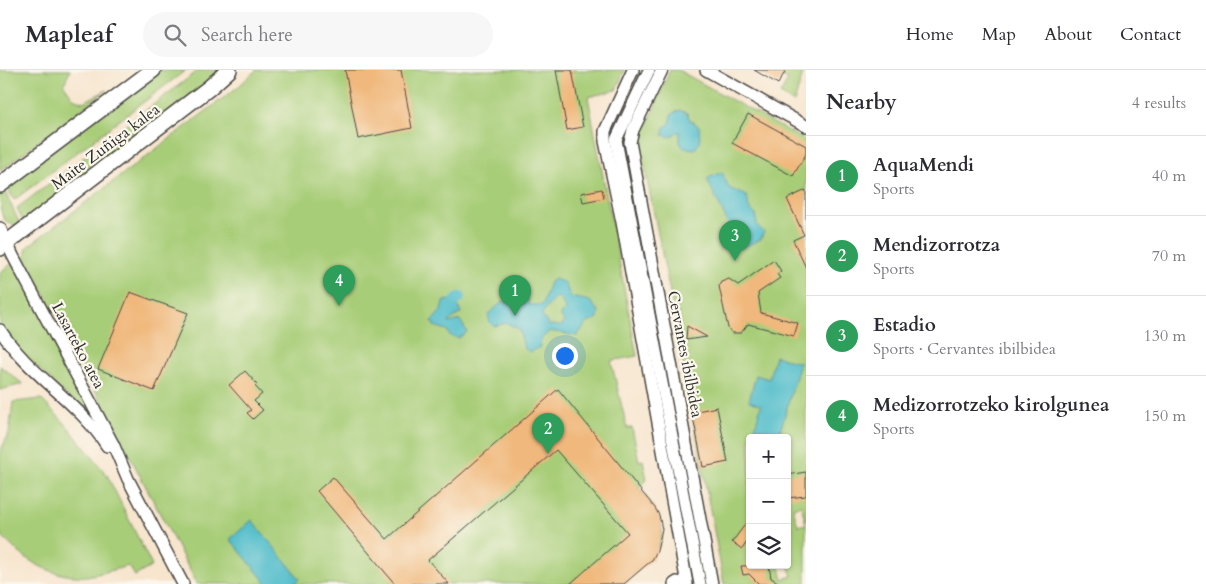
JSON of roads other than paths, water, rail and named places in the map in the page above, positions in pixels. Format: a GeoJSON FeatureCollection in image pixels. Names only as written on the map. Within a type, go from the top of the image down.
{"type":"FeatureCollection","features":[{"type":"Feature","properties":{"kind":"main road","name":"Maite Zuñiga kalea"},"geometry":{"type":"LineString","coordinates":[[0,185],[153,70]]}},
{"type":"Feature","properties":{"kind":"main road","name":"Maite Zuñiga kalea"},"geometry":{"type":"LineString","coordinates":[[3,246],[209,88],[229,70]]}},
{"type":"Feature","properties":{"kind":"street"},"geometry":{"type":"LineString","coordinates":[[633,70],[606,131],[610,140],[622,222],[687,584]]}},
{"type":"Feature","properties":{"kind":"street"},"geometry":{"type":"LineString","coordinates":[[610,140],[628,115],[649,70]]}},
{"type":"Feature","properties":{"kind":"street"},"geometry":{"type":"LineString","coordinates":[[633,130],[662,70]]}},
{"type":"Feature","properties":{"kind":"street"},"geometry":{"type":"LineString","coordinates":[[706,70],[806,126]]}},
{"type":"Feature","properties":{"kind":"street"},"geometry":{"type":"LineString","coordinates":[[620,98],[633,130]]}},
{"type":"Feature","properties":{"kind":"street"},"geometry":{"type":"LineString","coordinates":[[612,116],[628,115],[642,111]]}},
{"type":"Feature","properties":{"kind":"street","name":"Cervantes ibilbidea"},"geometry":{"type":"LineString","coordinates":[[633,130],[630,142],[633,162],[712,584]]}},
{"type":"Feature","properties":{"kind":"street","name":"Cervantes ibilbidea"},"geometry":{"type":"LineString","coordinates":[[610,140],[700,584]]}},
{"type":"Feature","properties":{"kind":"street","name":"Lasarteko atea"},"geometry":{"type":"LineString","coordinates":[[0,228],[3,246],[113,444],[128,479],[183,584]]}},
{"type":"Feature","properties":{"kind":"street","name":"Lasarteko atea"},"geometry":{"type":"LineString","coordinates":[[0,330],[30,367],[89,422],[128,479]]}},
{"type":"Feature","properties":{"kind":"water"},"geometry":{"type":"Polygon","coordinates":[[[679,110],[687,113],[690,120],[699,126],[700,142],[695,149],[684,148],[680,143],[680,132],[671,137],[663,135],[664,128],[670,123],[671,115],[679,110]]]}},
{"type":"Feature","properties":{"kind":"water"},"geometry":{"type":"Polygon","coordinates":[[[722,172],[729,188],[747,196],[749,208],[756,215],[757,225],[764,232],[761,239],[740,249],[707,179],[722,172]]]}},
{"type":"Feature","properties":{"kind":"water"},"geometry":{"type":"Polygon","coordinates":[[[554,279],[564,282],[571,297],[590,301],[599,312],[598,318],[586,324],[577,336],[550,331],[542,338],[539,348],[530,352],[524,348],[519,329],[507,323],[494,326],[490,323],[488,314],[504,301],[509,302],[513,299],[519,300],[525,297],[529,300],[528,305],[542,305],[550,282],[554,279]],[[556,297],[543,312],[542,316],[549,325],[562,326],[564,321],[560,314],[566,310],[560,298],[556,297]]]}},
{"type":"Feature","properties":{"kind":"water"},"geometry":{"type":"Polygon","coordinates":[[[447,300],[457,303],[461,313],[449,321],[449,323],[460,320],[467,332],[459,338],[450,336],[447,330],[434,326],[432,321],[441,311],[443,302],[447,300]]]}},
{"type":"Feature","properties":{"kind":"water"},"geometry":{"type":"Polygon","coordinates":[[[775,356],[800,363],[779,434],[755,428],[761,405],[749,401],[756,375],[769,379],[775,356]]]}},
{"type":"Feature","properties":{"kind":"water"},"geometry":{"type":"Polygon","coordinates":[[[252,520],[300,579],[294,584],[267,584],[230,539],[252,520]]]}},
{"type":"Feature","properties":{"kind":"waterway"},"geometry":{"type":"LineString","coordinates":[[455,302],[460,297]]}},
{"type":"Feature","properties":{"kind":"place","name":"Estadio"},"geometry":{"type":"Point","coordinates":[735,261]}},
{"type":"Feature","properties":{"kind":"place","name":"Medizorrotzeko kirolgunea"},"geometry":{"type":"Point","coordinates":[339,306]}},
{"type":"Feature","properties":{"kind":"place","name":"AquaMendi"},"geometry":{"type":"Point","coordinates":[515,316]}},
{"type":"Feature","properties":{"kind":"place","name":"Mendizorrotza"},"geometry":{"type":"Point","coordinates":[548,454]}}]}
